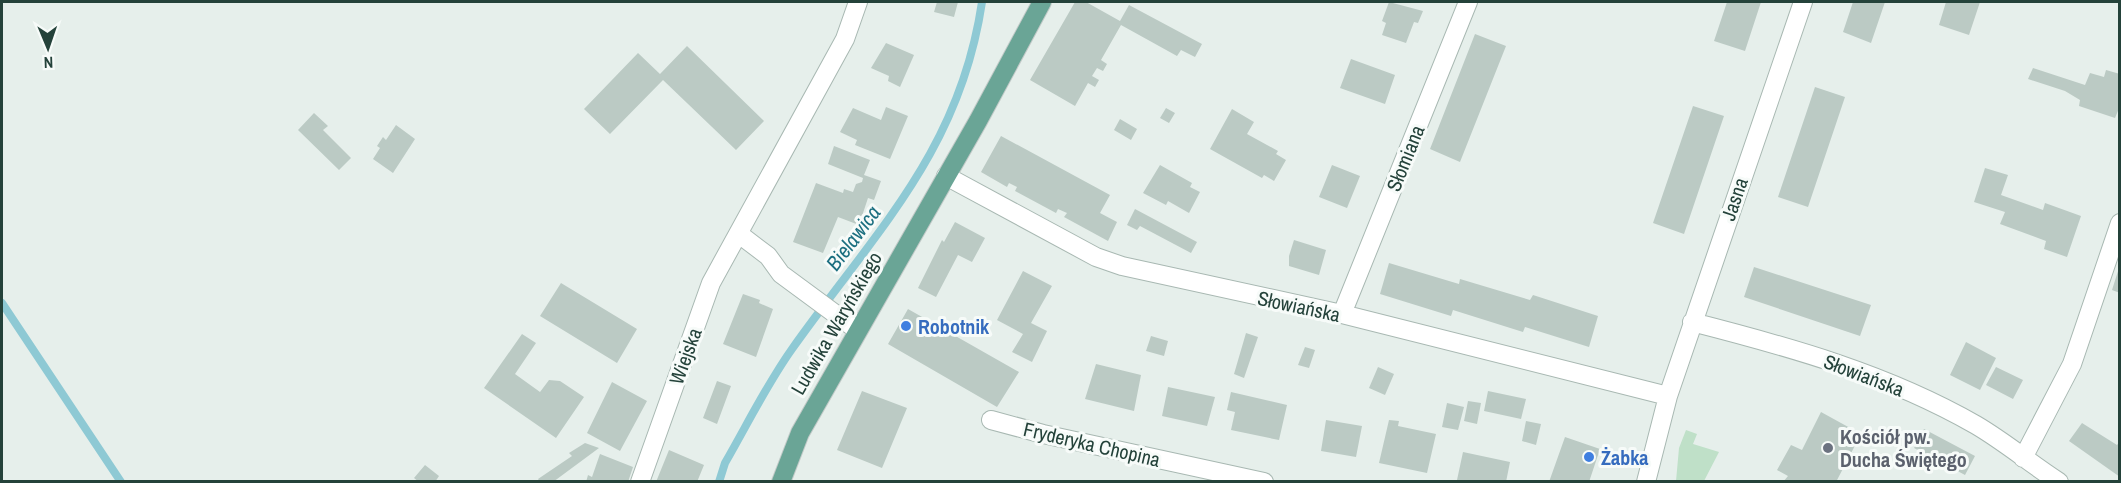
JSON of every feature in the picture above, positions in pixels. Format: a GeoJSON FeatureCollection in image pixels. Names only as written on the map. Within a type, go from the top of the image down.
{"type":"FeatureCollection","features":[{"type":"Feature","properties":{"kind":"main road","name":"Ludwika Waryńskiego"},"geometry":{"type":"LineString","coordinates":[[781,482],[800,434],[1042,2]]}},
{"type":"Feature","properties":{"kind":"street","name":"Wiejska"},"geometry":{"type":"LineString","coordinates":[[640,482],[711,283],[845,39],[858,2]]}},
{"type":"Feature","properties":{"kind":"street","name":"Słomiana"},"geometry":{"type":"LineString","coordinates":[[1342,314],[1468,2]]}},
{"type":"Feature","properties":{"kind":"street","name":"Jasna"},"geometry":{"type":"LineString","coordinates":[[1646,482],[1668,396],[1692,322],[1803,2]]}},
{"type":"Feature","properties":{"kind":"street","name":"Słowiańska"},"geometry":{"type":"LineString","coordinates":[[946,176],[1096,257],[1221,289],[1342,314],[1668,396]]}},
{"type":"Feature","properties":{"kind":"street"},"geometry":{"type":"LineString","coordinates":[[2023,458],[2072,364],[2120,223]]}},
{"type":"Feature","properties":{"kind":"street"},"geometry":{"type":"LineString","coordinates":[[738,234],[768,256],[781,274],[814,296],[857,330]]}},
{"type":"Feature","properties":{"kind":"street","name":"Słowiańska"},"geometry":{"type":"LineString","coordinates":[[1692,322],[1780,344],[1859,370],[1977,426],[2059,482]]}},
{"type":"Feature","properties":{"kind":"street","name":"Fryderyka Chopina"},"geometry":{"type":"LineString","coordinates":[[992,420],[1043,434],[1264,482]]}},
{"type":"Feature","properties":{"kind":"green space"},"geometry":{"type":"Polygon","coordinates":[[[1686,430],[1697,434],[1693,444],[1719,452],[1704,481],[1676,481],[1679,448],[1686,430]]]}},
{"type":"Feature","properties":{"kind":"building"},"geometry":{"type":"Polygon","coordinates":[[[937,2],[958,2],[954,17],[934,12],[937,2]]]}},
{"type":"Feature","properties":{"kind":"building"},"geometry":{"type":"Polygon","coordinates":[[[1075,2],[1086,2],[1120,21],[1129,5],[1202,44],[1195,57],[1181,50],[1177,56],[1121,25],[1101,60],[1107,64],[1103,71],[1097,68],[1092,76],[1099,80],[1095,87],[1088,83],[1075,106],[1030,80],[1075,2]]]}},
{"type":"Feature","properties":{"kind":"building"},"geometry":{"type":"Polygon","coordinates":[[[1389,2],[1423,11],[1418,23],[1414,22],[1406,43],[1382,35],[1386,23],[1382,21],[1389,2]]]}},
{"type":"Feature","properties":{"kind":"building"},"geometry":{"type":"Polygon","coordinates":[[[1727,2],[1761,2],[1745,51],[1714,41],[1727,2]]]}},
{"type":"Feature","properties":{"kind":"building"},"geometry":{"type":"Polygon","coordinates":[[[1853,2],[1885,2],[1871,43],[1843,32],[1853,2]]]}},
{"type":"Feature","properties":{"kind":"building"},"geometry":{"type":"Polygon","coordinates":[[[1946,2],[1980,2],[1969,35],[1939,25],[1946,2]]]}},
{"type":"Feature","properties":{"kind":"building"},"geometry":{"type":"Polygon","coordinates":[[[1475,34],[1506,46],[1460,162],[1430,149],[1475,34]]]}},
{"type":"Feature","properties":{"kind":"building"},"geometry":{"type":"Polygon","coordinates":[[[886,43],[914,55],[900,87],[888,81],[889,76],[871,68],[886,43]]]}},
{"type":"Feature","properties":{"kind":"building"},"geometry":{"type":"Polygon","coordinates":[[[687,46],[764,121],[736,150],[663,80],[610,134],[584,109],[638,53],[660,74],[687,46]]]}},
{"type":"Feature","properties":{"kind":"building"},"geometry":{"type":"Polygon","coordinates":[[[1351,59],[1395,75],[1385,104],[1340,88],[1351,59]]]}},
{"type":"Feature","properties":{"kind":"building"},"geometry":{"type":"Polygon","coordinates":[[[2033,68],[2085,85],[2090,73],[2104,77],[2106,70],[2120,74],[2120,106],[2115,118],[2079,106],[2080,100],[2065,91],[2028,79],[2033,68]]]}},
{"type":"Feature","properties":{"kind":"building"},"geometry":{"type":"Polygon","coordinates":[[[1815,87],[1845,97],[1808,207],[1778,197],[1815,87]]]}},
{"type":"Feature","properties":{"kind":"building"},"geometry":{"type":"Polygon","coordinates":[[[1693,106],[1724,116],[1684,234],[1653,223],[1693,106]]]}},
{"type":"Feature","properties":{"kind":"building"},"geometry":{"type":"Polygon","coordinates":[[[886,107],[908,116],[890,159],[855,145],[857,140],[840,132],[853,108],[881,120],[886,107]]]}},
{"type":"Feature","properties":{"kind":"building"},"geometry":{"type":"Polygon","coordinates":[[[1166,108],[1175,113],[1169,123],[1160,118],[1166,108]]]}},
{"type":"Feature","properties":{"kind":"building"},"geometry":{"type":"Polygon","coordinates":[[[1232,109],[1254,122],[1247,134],[1278,151],[1276,154],[1286,160],[1274,181],[1264,175],[1262,178],[1210,149],[1232,109]]]}},
{"type":"Feature","properties":{"kind":"building"},"geometry":{"type":"Polygon","coordinates":[[[314,113],[328,126],[323,130],[351,158],[339,170],[298,130],[314,113]]]}},
{"type":"Feature","properties":{"kind":"building"},"geometry":{"type":"Polygon","coordinates":[[[1120,119],[1137,129],[1131,140],[1114,130],[1120,119]]]}},
{"type":"Feature","properties":{"kind":"building"},"geometry":{"type":"Polygon","coordinates":[[[396,125],[415,139],[393,173],[373,159],[380,148],[377,146],[383,137],[386,140],[396,125]]]}},
{"type":"Feature","properties":{"kind":"building"},"geometry":{"type":"Polygon","coordinates":[[[1001,136],[1110,195],[1100,213],[1117,222],[1108,241],[1064,217],[1067,213],[1058,209],[1056,213],[1015,191],[1017,187],[1009,183],[1007,187],[981,172],[1001,136]]]}},
{"type":"Feature","properties":{"kind":"building"},"geometry":{"type":"Polygon","coordinates":[[[834,146],[870,160],[864,175],[881,181],[874,200],[868,198],[859,225],[838,217],[823,253],[793,242],[816,183],[843,193],[844,189],[853,192],[856,184],[862,182],[863,178],[828,164],[834,146]]]}},
{"type":"Feature","properties":{"kind":"building"},"geometry":{"type":"Polygon","coordinates":[[[1160,165],[1192,183],[1190,187],[1200,192],[1189,213],[1168,201],[1166,205],[1143,193],[1160,165]]]}},
{"type":"Feature","properties":{"kind":"building"},"geometry":{"type":"Polygon","coordinates":[[[1332,165],[1360,176],[1347,208],[1319,197],[1332,165]]]}},
{"type":"Feature","properties":{"kind":"building"},"geometry":{"type":"Polygon","coordinates":[[[1985,168],[2008,175],[2001,195],[2043,210],[2045,203],[2081,216],[2067,257],[2044,249],[2046,241],[2000,224],[2005,212],[1974,202],[1985,168]]]}},
{"type":"Feature","properties":{"kind":"building"},"geometry":{"type":"Polygon","coordinates":[[[1135,209],[1197,242],[1191,253],[1140,226],[1137,230],[1127,225],[1135,209]]]}},
{"type":"Feature","properties":{"kind":"building"},"geometry":{"type":"Polygon","coordinates":[[[955,222],[985,238],[972,262],[958,255],[936,297],[918,288],[942,240],[944,242],[955,222]]]}},
{"type":"Feature","properties":{"kind":"building"},"geometry":{"type":"Polygon","coordinates":[[[1294,240],[1326,250],[1319,275],[1289,266],[1289,256],[1294,240]]]}},
{"type":"Feature","properties":{"kind":"building"},"geometry":{"type":"Polygon","coordinates":[[[1389,263],[1459,284],[1460,279],[1530,300],[1533,295],[1598,316],[1589,347],[1525,327],[1523,332],[1453,310],[1451,316],[1380,294],[1389,263]]]}},
{"type":"Feature","properties":{"kind":"building"},"geometry":{"type":"Polygon","coordinates":[[[1754,267],[1871,305],[1860,336],[1744,297],[1754,267]]]}},
{"type":"Feature","properties":{"kind":"building"},"geometry":{"type":"Polygon","coordinates":[[[2120,268],[2120,293],[2112,290],[2120,268]]]}},
{"type":"Feature","properties":{"kind":"building"},"geometry":{"type":"Polygon","coordinates":[[[1023,271],[1052,286],[1031,323],[1047,331],[1032,362],[1012,352],[1023,334],[997,320],[1023,271]]]}},
{"type":"Feature","properties":{"kind":"building"},"geometry":{"type":"Polygon","coordinates":[[[561,283],[637,329],[617,363],[540,316],[561,283]]]}},
{"type":"Feature","properties":{"kind":"building"},"geometry":{"type":"Polygon","coordinates":[[[743,294],[760,300],[759,303],[773,309],[756,357],[723,344],[743,294]]]}},
{"type":"Feature","properties":{"kind":"building"},"geometry":{"type":"Polygon","coordinates":[[[908,309],[1019,372],[997,407],[888,344],[908,309]]]}},
{"type":"Feature","properties":{"kind":"building"},"geometry":{"type":"Polygon","coordinates":[[[1246,333],[1258,337],[1244,378],[1234,374],[1246,333]]]}},
{"type":"Feature","properties":{"kind":"building"},"geometry":{"type":"Polygon","coordinates":[[[522,334],[536,343],[515,374],[540,392],[549,380],[560,381],[584,397],[556,438],[484,388],[522,334]]]}},
{"type":"Feature","properties":{"kind":"building"},"geometry":{"type":"Polygon","coordinates":[[[1151,336],[1168,341],[1164,356],[1146,351],[1151,336]]]}},
{"type":"Feature","properties":{"kind":"building"},"geometry":{"type":"Polygon","coordinates":[[[1966,342],[1996,358],[1980,390],[1950,375],[1966,342]]]}},
{"type":"Feature","properties":{"kind":"building"},"geometry":{"type":"Polygon","coordinates":[[[1305,347],[1315,350],[1309,368],[1298,365],[1305,347]]]}},
{"type":"Feature","properties":{"kind":"building"},"geometry":{"type":"Polygon","coordinates":[[[1096,364],[1141,375],[1134,411],[1085,399],[1096,364]]]}},
{"type":"Feature","properties":{"kind":"building"},"geometry":{"type":"Polygon","coordinates":[[[1378,367],[1394,374],[1385,395],[1369,388],[1378,367]]]}},
{"type":"Feature","properties":{"kind":"building"},"geometry":{"type":"Polygon","coordinates":[[[1996,367],[2023,380],[2013,399],[1986,385],[1996,367]]]}},
{"type":"Feature","properties":{"kind":"building"},"geometry":{"type":"Polygon","coordinates":[[[717,381],[731,386],[717,424],[703,418],[717,381]]]}},
{"type":"Feature","properties":{"kind":"building"},"geometry":{"type":"Polygon","coordinates":[[[612,382],[647,401],[620,451],[587,433],[612,382]]]}},
{"type":"Feature","properties":{"kind":"building"},"geometry":{"type":"Polygon","coordinates":[[[1168,387],[1215,397],[1207,426],[1162,416],[1168,387]]]}},
{"type":"Feature","properties":{"kind":"building"},"geometry":{"type":"Polygon","coordinates":[[[862,391],[907,408],[882,468],[837,450],[862,391]]]}},
{"type":"Feature","properties":{"kind":"building"},"geometry":{"type":"Polygon","coordinates":[[[1488,391],[1526,399],[1521,419],[1484,411],[1488,391]]]}},
{"type":"Feature","properties":{"kind":"building"},"geometry":{"type":"Polygon","coordinates":[[[1231,392],[1287,405],[1279,440],[1231,430],[1235,412],[1227,410],[1231,392]]]}},
{"type":"Feature","properties":{"kind":"building"},"geometry":{"type":"Polygon","coordinates":[[[1468,401],[1481,403],[1477,424],[1464,421],[1468,401]]]}},
{"type":"Feature","properties":{"kind":"building"},"geometry":{"type":"Polygon","coordinates":[[[1447,403],[1464,407],[1458,430],[1442,427],[1447,403]]]}},
{"type":"Feature","properties":{"kind":"building","name":"Kościół pw. Ducha Świętego"},"geometry":{"type":"Polygon","coordinates":[[[1821,412],[1861,434],[1836,482],[1783,482],[1788,476],[1777,470],[1791,445],[1802,450],[1821,412]]]}},
{"type":"Feature","properties":{"kind":"building"},"geometry":{"type":"Polygon","coordinates":[[[1326,420],[1362,426],[1356,457],[1321,451],[1326,420]]]}},
{"type":"Feature","properties":{"kind":"building"},"geometry":{"type":"Polygon","coordinates":[[[1389,420],[1399,421],[1398,426],[1436,434],[1427,473],[1379,463],[1389,420]]]}},
{"type":"Feature","properties":{"kind":"building"},"geometry":{"type":"Polygon","coordinates":[[[1526,421],[1541,424],[1536,445],[1522,441],[1526,421]]]}},
{"type":"Feature","properties":{"kind":"building"},"geometry":{"type":"Polygon","coordinates":[[[2082,423],[2117,445],[2120,441],[2120,477],[2069,441],[2082,423]]]}},
{"type":"Feature","properties":{"kind":"building"},"geometry":{"type":"Polygon","coordinates":[[[1924,429],[1975,456],[1965,475],[1914,448],[1924,429]]]}},
{"type":"Feature","properties":{"kind":"building"},"geometry":{"type":"Polygon","coordinates":[[[1565,437],[1600,449],[1589,482],[1549,482],[1565,437]]]}},
{"type":"Feature","properties":{"kind":"building"},"geometry":{"type":"Polygon","coordinates":[[[585,443],[599,448],[553,482],[540,482],[538,479],[572,456],[569,453],[585,443]]]}},
{"type":"Feature","properties":{"kind":"building"},"geometry":{"type":"Polygon","coordinates":[[[669,450],[704,465],[697,482],[656,482],[669,450]]]}},
{"type":"Feature","properties":{"kind":"building"},"geometry":{"type":"Polygon","coordinates":[[[1463,452],[1510,462],[1506,482],[1457,480],[1463,452]]]}},
{"type":"Feature","properties":{"kind":"building"},"geometry":{"type":"Polygon","coordinates":[[[600,454],[633,467],[628,482],[586,482],[588,475],[592,477],[600,454]]]}},
{"type":"Feature","properties":{"kind":"building"},"geometry":{"type":"Polygon","coordinates":[[[425,465],[439,476],[435,482],[419,482],[414,478],[425,465]]]}},
{"type":"Feature","properties":{"kind":"waterway","name":"Bielawica"},"geometry":{"type":"LineString","coordinates":[[719,482],[725,463],[783,362],[883,227],[910,188],[934,146],[955,103],[971,55],[982,2]]}},
{"type":"Feature","properties":{"kind":"waterway"},"geometry":{"type":"LineString","coordinates":[[2,303],[121,482]]}},
{"type":"Feature","properties":{"kind":"place","name":"Robotnik"},"geometry":{"type":"Point","coordinates":[906,326]}},
{"type":"Feature","properties":{"kind":"place","name":"Kościół pw. Ducha Świętego"},"geometry":{"type":"Point","coordinates":[1828,448]}},
{"type":"Feature","properties":{"kind":"place","name":"Żabka"},"geometry":{"type":"Point","coordinates":[1589,457]}}]}
